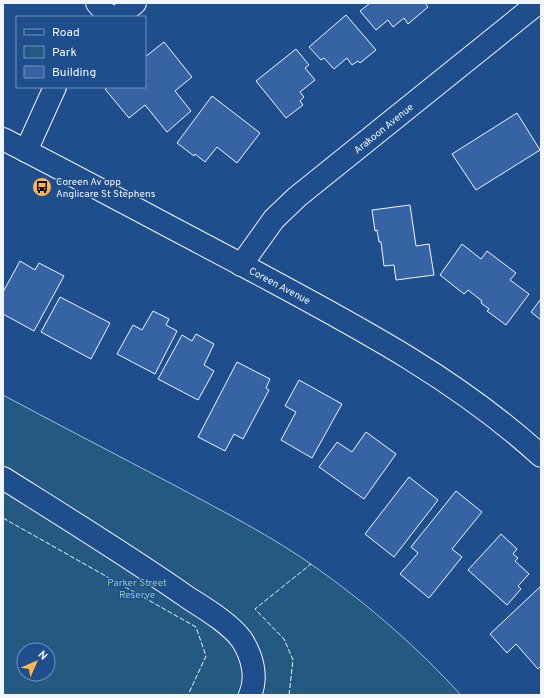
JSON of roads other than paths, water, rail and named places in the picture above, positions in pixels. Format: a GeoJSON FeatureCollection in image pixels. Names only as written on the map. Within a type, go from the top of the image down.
{"type":"FeatureCollection","features":[{"type":"Feature","properties":{"kind":"street"},"geometry":{"type":"LineString","coordinates":[[97,3],[108,16]]}},
{"type":"Feature","properties":{"kind":"street"},"geometry":{"type":"LineString","coordinates":[[118,16],[135,3]]}},
{"type":"Feature","properties":{"kind":"street","name":"Arakoon Avenue"},"geometry":{"type":"LineString","coordinates":[[241,265],[274,219],[297,196],[538,3]]}},
{"type":"Feature","properties":{"kind":"street"},"geometry":{"type":"LineString","coordinates":[[520,18],[541,24]]}},
{"type":"Feature","properties":{"kind":"street"},"geometry":{"type":"LineString","coordinates":[[26,151],[55,88]]}},
{"type":"Feature","properties":{"kind":"street","name":"Coreen Avenue"},"geometry":{"type":"LineString","coordinates":[[3,139],[337,316],[423,366],[475,404],[541,456]]}},
{"type":"Feature","properties":{"kind":"street"},"geometry":{"type":"LineString","coordinates":[[3,478],[160,578],[231,628],[242,640],[251,658],[255,676],[250,695]]}},
{"type":"Feature","properties":{"kind":"place","name":"Coreen Av opp Anglicare St Stephens"},"geometry":{"type":"Point","coordinates":[42,187]}},
{"type":"Feature","properties":{"kind":"park label","name":"Parker Street Reserve"},"geometry":{"type":"Point","coordinates":[137,588]}}]}
